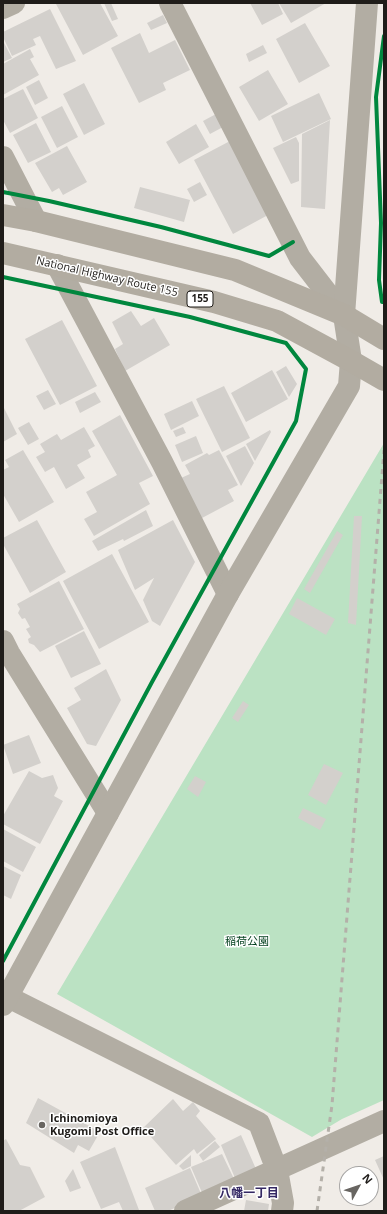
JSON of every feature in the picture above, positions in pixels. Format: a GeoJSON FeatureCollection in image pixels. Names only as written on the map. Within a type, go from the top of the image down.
{"type":"FeatureCollection","features":[{"type":"Feature","properties":{"kind":"highway"},"geometry":{"type":"LineString","coordinates":[[3,215],[36,221],[235,270],[344,315],[384,339]]}},
{"type":"Feature","properties":{"kind":"highway","name":"National Highway Route 155"},"geometry":{"type":"LineString","coordinates":[[3,253],[214,302],[277,321],[384,380]]}},
{"type":"Feature","properties":{"kind":"street"},"geometry":{"type":"LineString","coordinates":[[3,8],[14,3]]}},
{"type":"Feature","properties":{"kind":"street"},"geometry":{"type":"LineString","coordinates":[[170,3],[300,258],[344,315]]}},
{"type":"Feature","properties":{"kind":"street"},"geometry":{"type":"LineString","coordinates":[[282,1211],[283,1203],[277,1170],[259,1123],[5,1001],[228,594],[349,386],[351,361],[344,315],[367,3]]}},
{"type":"Feature","properties":{"kind":"street"},"geometry":{"type":"LineString","coordinates":[[3,157],[36,221]]}},
{"type":"Feature","properties":{"kind":"street"},"geometry":{"type":"LineString","coordinates":[[57,266],[162,462],[228,594]]}},
{"type":"Feature","properties":{"kind":"street"},"geometry":{"type":"LineString","coordinates":[[5,650],[108,813]]}},
{"type":"Feature","properties":{"kind":"street"},"geometry":{"type":"LineString","coordinates":[[185,1211],[384,1121]]}},
{"type":"Feature","properties":{"kind":"green space","name":"稲荷公園"},"geometry":{"type":"Polygon","coordinates":[[[384,443],[384,1100],[342,1119],[312,1137],[57,994],[384,443]]]}},
{"type":"Feature","properties":{"kind":"building"},"geometry":{"type":"Polygon","coordinates":[[[100,3],[118,36],[83,55],[56,4],[100,3]]]}},
{"type":"Feature","properties":{"kind":"building"},"geometry":{"type":"Polygon","coordinates":[[[104,3],[111,3],[118,19],[112,21],[104,3]]]}},
{"type":"Feature","properties":{"kind":"building"},"geometry":{"type":"Polygon","coordinates":[[[250,3],[278,3],[283,14],[262,25],[250,3]]]}},
{"type":"Feature","properties":{"kind":"building"},"geometry":{"type":"Polygon","coordinates":[[[279,3],[326,3],[291,23],[279,3]]]}},
{"type":"Feature","properties":{"kind":"building"},"geometry":{"type":"Polygon","coordinates":[[[50,9],[76,61],[56,69],[40,36],[33,39],[36,45],[12,56],[3,37],[3,32],[50,9]]]}},
{"type":"Feature","properties":{"kind":"building"},"geometry":{"type":"Polygon","coordinates":[[[163,15],[167,23],[151,30],[147,23],[163,15]]]}},
{"type":"Feature","properties":{"kind":"building"},"geometry":{"type":"Polygon","coordinates":[[[305,23],[330,66],[299,83],[276,39],[305,23]]]}},
{"type":"Feature","properties":{"kind":"building"},"geometry":{"type":"Polygon","coordinates":[[[140,33],[149,53],[175,40],[190,70],[163,83],[166,90],[139,103],[111,48],[140,33]]]}},
{"type":"Feature","properties":{"kind":"building"},"geometry":{"type":"Polygon","coordinates":[[[3,41],[12,58],[3,62],[3,41]]]}},
{"type":"Feature","properties":{"kind":"building"},"geometry":{"type":"Polygon","coordinates":[[[263,45],[267,53],[249,62],[246,54],[263,45]]]}},
{"type":"Feature","properties":{"kind":"building"},"geometry":{"type":"Polygon","coordinates":[[[30,49],[34,57],[30,59],[39,75],[3,95],[3,64],[30,49]]]}},
{"type":"Feature","properties":{"kind":"building"},"geometry":{"type":"Polygon","coordinates":[[[268,70],[288,104],[259,121],[239,87],[268,70]]]}},
{"type":"Feature","properties":{"kind":"building"},"geometry":{"type":"Polygon","coordinates":[[[39,80],[48,98],[35,105],[26,87],[39,80]]]}},
{"type":"Feature","properties":{"kind":"building"},"geometry":{"type":"Polygon","coordinates":[[[84,83],[105,124],[84,135],[63,94],[84,83]]]}},
{"type":"Feature","properties":{"kind":"building"},"geometry":{"type":"Polygon","coordinates":[[[23,89],[38,118],[10,133],[3,120],[3,99],[23,89]]]}},
{"type":"Feature","properties":{"kind":"building"},"geometry":{"type":"Polygon","coordinates":[[[319,93],[331,119],[283,142],[271,116],[319,93]]]}},
{"type":"Feature","properties":{"kind":"building"},"geometry":{"type":"Polygon","coordinates":[[[62,106],[78,137],[57,148],[41,117],[62,106]]]}},
{"type":"Feature","properties":{"kind":"building"},"geometry":{"type":"Polygon","coordinates":[[[216,114],[223,127],[210,134],[203,121],[216,114]]]}},
{"type":"Feature","properties":{"kind":"building"},"geometry":{"type":"Polygon","coordinates":[[[330,120],[325,209],[301,207],[302,134],[330,120]]]}},
{"type":"Feature","properties":{"kind":"building"},"geometry":{"type":"Polygon","coordinates":[[[36,123],[51,152],[28,163],[13,135],[36,123]]]}},
{"type":"Feature","properties":{"kind":"building"},"geometry":{"type":"Polygon","coordinates":[[[196,124],[209,147],[179,164],[166,142],[196,124]]]}},
{"type":"Feature","properties":{"kind":"building"},"geometry":{"type":"Polygon","coordinates":[[[296,137],[299,143],[299,181],[291,184],[273,148],[296,137]]]}},
{"type":"Feature","properties":{"kind":"building"},"geometry":{"type":"Polygon","coordinates":[[[230,141],[268,215],[233,234],[194,160],[230,141]]]}},
{"type":"Feature","properties":{"kind":"building"},"geometry":{"type":"Polygon","coordinates":[[[67,146],[87,182],[63,195],[59,188],[52,192],[35,163],[67,146]]]}},
{"type":"Feature","properties":{"kind":"building"},"geometry":{"type":"Polygon","coordinates":[[[200,182],[207,195],[194,202],[187,189],[200,182]]]}},
{"type":"Feature","properties":{"kind":"building"},"geometry":{"type":"Polygon","coordinates":[[[140,187],[190,200],[184,222],[134,208],[140,187]]]}},
{"type":"Feature","properties":{"kind":"building"},"geometry":{"type":"Polygon","coordinates":[[[131,311],[141,326],[154,318],[170,345],[125,371],[115,349],[123,344],[112,322],[131,311]]]}},
{"type":"Feature","properties":{"kind":"building"},"geometry":{"type":"Polygon","coordinates":[[[62,320],[97,386],[60,405],[25,339],[62,320]]]}},
{"type":"Feature","properties":{"kind":"building"},"geometry":{"type":"Polygon","coordinates":[[[286,366],[297,384],[289,397],[276,372],[286,366]]]}},
{"type":"Feature","properties":{"kind":"building"},"geometry":{"type":"Polygon","coordinates":[[[272,370],[288,399],[246,422],[231,393],[272,370]]]}},
{"type":"Feature","properties":{"kind":"building"},"geometry":{"type":"Polygon","coordinates":[[[224,386],[250,438],[222,452],[196,399],[224,386]]]}},
{"type":"Feature","properties":{"kind":"building"},"geometry":{"type":"Polygon","coordinates":[[[48,390],[56,404],[44,410],[36,396],[48,390]]]}},
{"type":"Feature","properties":{"kind":"building"},"geometry":{"type":"Polygon","coordinates":[[[95,392],[101,402],[80,413],[75,402],[95,392]]]}},
{"type":"Feature","properties":{"kind":"building"},"geometry":{"type":"Polygon","coordinates":[[[192,401],[199,416],[171,430],[164,414],[192,401]]]}},
{"type":"Feature","properties":{"kind":"building"},"geometry":{"type":"Polygon","coordinates":[[[3,406],[17,434],[3,442],[3,406]]]}},
{"type":"Feature","properties":{"kind":"building"},"geometry":{"type":"Polygon","coordinates":[[[120,415],[153,476],[139,483],[150,504],[94,536],[84,519],[97,512],[86,492],[117,475],[92,431],[120,415]]]}},
{"type":"Feature","properties":{"kind":"building"},"geometry":{"type":"Polygon","coordinates":[[[29,422],[39,439],[28,445],[18,428],[29,422]]]}},
{"type":"Feature","properties":{"kind":"building"},"geometry":{"type":"Polygon","coordinates":[[[84,427],[95,446],[88,450],[91,457],[77,465],[85,478],[66,489],[54,467],[45,472],[36,457],[45,452],[40,444],[57,434],[61,440],[84,427]]]}},
{"type":"Feature","properties":{"kind":"building"},"geometry":{"type":"Polygon","coordinates":[[[183,427],[186,433],[176,437],[173,431],[183,427]]]}},
{"type":"Feature","properties":{"kind":"building"},"geometry":{"type":"Polygon","coordinates":[[[270,430],[271,432],[255,461],[246,444],[270,430]]]}},
{"type":"Feature","properties":{"kind":"building"},"geometry":{"type":"Polygon","coordinates":[[[196,436],[203,453],[182,462],[175,445],[196,436]]]}},
{"type":"Feature","properties":{"kind":"building"},"geometry":{"type":"Polygon","coordinates":[[[245,446],[254,463],[241,486],[226,456],[245,446]]]}},
{"type":"Feature","properties":{"kind":"building"},"geometry":{"type":"Polygon","coordinates":[[[23,450],[54,502],[19,522],[3,494],[3,470],[9,467],[5,460],[23,450]]]}},
{"type":"Feature","properties":{"kind":"building"},"geometry":{"type":"Polygon","coordinates":[[[219,450],[238,485],[228,490],[234,501],[202,518],[181,478],[190,474],[185,465],[207,453],[209,455],[219,450]]]}},
{"type":"Feature","properties":{"kind":"building"},"geometry":{"type":"Polygon","coordinates":[[[146,510],[153,526],[124,541],[123,539],[98,551],[92,541],[146,510]]]}},
{"type":"Feature","properties":{"kind":"building"},"geometry":{"type":"Polygon","coordinates":[[[354,516],[362,516],[356,625],[348,623],[354,516]]]}},
{"type":"Feature","properties":{"kind":"building"},"geometry":{"type":"Polygon","coordinates":[[[37,520],[66,572],[30,593],[3,544],[3,538],[37,520]]]}},
{"type":"Feature","properties":{"kind":"building"},"geometry":{"type":"Polygon","coordinates":[[[173,520],[195,562],[160,626],[152,621],[143,600],[154,578],[135,590],[118,550],[173,520]]]}},
{"type":"Feature","properties":{"kind":"building"},"geometry":{"type":"Polygon","coordinates":[[[337,531],[343,535],[310,593],[304,589],[337,531]]]}},
{"type":"Feature","properties":{"kind":"building"},"geometry":{"type":"Polygon","coordinates":[[[112,554],[149,622],[99,649],[63,581],[112,554]]]}},
{"type":"Feature","properties":{"kind":"building"},"geometry":{"type":"Polygon","coordinates":[[[59,581],[84,629],[40,652],[34,645],[29,643],[28,639],[31,637],[26,629],[30,627],[25,618],[22,619],[18,613],[20,609],[17,604],[59,581]]]}},
{"type":"Feature","properties":{"kind":"building"},"geometry":{"type":"Polygon","coordinates":[[[297,598],[335,619],[326,635],[289,614],[297,598]]]}},
{"type":"Feature","properties":{"kind":"building"},"geometry":{"type":"Polygon","coordinates":[[[84,631],[101,664],[71,678],[55,646],[84,631]]]}},
{"type":"Feature","properties":{"kind":"building"},"geometry":{"type":"Polygon","coordinates":[[[106,669],[121,700],[96,746],[87,744],[67,708],[81,700],[74,688],[106,669]]]}},
{"type":"Feature","properties":{"kind":"building"},"geometry":{"type":"Polygon","coordinates":[[[243,701],[249,705],[238,722],[232,718],[243,701]]]}},
{"type":"Feature","properties":{"kind":"building"},"geometry":{"type":"Polygon","coordinates":[[[29,735],[41,763],[13,774],[3,745],[29,735]]]}},
{"type":"Feature","properties":{"kind":"building"},"geometry":{"type":"Polygon","coordinates":[[[324,764],[343,773],[326,805],[308,795],[324,764]]]}},
{"type":"Feature","properties":{"kind":"building"},"geometry":{"type":"Polygon","coordinates":[[[29,771],[42,778],[53,775],[58,788],[54,796],[63,801],[40,844],[3,824],[3,816],[29,771]]]}},
{"type":"Feature","properties":{"kind":"building"},"geometry":{"type":"Polygon","coordinates":[[[195,776],[206,782],[198,797],[187,789],[195,776]]]}},
{"type":"Feature","properties":{"kind":"building"},"geometry":{"type":"Polygon","coordinates":[[[303,808],[326,819],[320,830],[298,818],[303,808]]]}},
{"type":"Feature","properties":{"kind":"building"},"geometry":{"type":"Polygon","coordinates":[[[3,829],[36,847],[23,872],[3,861],[3,829]]]}},
{"type":"Feature","properties":{"kind":"building"},"geometry":{"type":"Polygon","coordinates":[[[3,866],[21,875],[11,899],[3,895],[3,866]]]}},
{"type":"Feature","properties":{"kind":"building"},"geometry":{"type":"Polygon","coordinates":[[[38,1098],[100,1132],[89,1151],[78,1145],[74,1153],[26,1123],[38,1098]]]}},
{"type":"Feature","properties":{"kind":"building"},"geometry":{"type":"Polygon","coordinates":[[[173,1099],[183,1111],[193,1102],[200,1111],[196,1116],[216,1139],[197,1154],[194,1149],[176,1165],[143,1128],[173,1099]]]}},
{"type":"Feature","properties":{"kind":"building"},"geometry":{"type":"Polygon","coordinates":[[[241,1135],[256,1169],[235,1178],[221,1145],[241,1135]]]}},
{"type":"Feature","properties":{"kind":"building"},"geometry":{"type":"Polygon","coordinates":[[[6,1139],[20,1165],[30,1167],[45,1197],[19,1211],[3,1211],[3,1141],[6,1139]]]}},
{"type":"Feature","properties":{"kind":"building"},"geometry":{"type":"Polygon","coordinates":[[[215,1141],[220,1147],[203,1161],[199,1155],[215,1141]]]}},
{"type":"Feature","properties":{"kind":"building"},"geometry":{"type":"Polygon","coordinates":[[[115,1147],[139,1210],[137,1211],[123,1211],[119,1202],[101,1209],[80,1162],[115,1147]]]}},
{"type":"Feature","properties":{"kind":"building"},"geometry":{"type":"Polygon","coordinates":[[[222,1154],[235,1181],[203,1195],[191,1167],[222,1154]]]}},
{"type":"Feature","properties":{"kind":"building"},"geometry":{"type":"Polygon","coordinates":[[[191,1155],[191,1166],[183,1170],[179,1166],[191,1155]]]}},
{"type":"Feature","properties":{"kind":"building"},"geometry":{"type":"Polygon","coordinates":[[[384,1156],[384,1180],[379,1166],[375,1160],[384,1156]]]}},
{"type":"Feature","properties":{"kind":"building"},"geometry":{"type":"Polygon","coordinates":[[[190,1168],[202,1196],[168,1211],[155,1211],[145,1188],[190,1168]]]}},
{"type":"Feature","properties":{"kind":"building"},"geometry":{"type":"Polygon","coordinates":[[[73,1169],[81,1188],[70,1192],[65,1181],[73,1169]]]}},
{"type":"Feature","properties":{"kind":"building"},"geometry":{"type":"Polygon","coordinates":[[[246,1200],[269,1204],[268,1211],[244,1211],[246,1200]]]}},
{"type":"Feature","properties":{"kind":"railway"},"geometry":{"type":"LineString","coordinates":[[317,1211],[332,1105],[384,450]]}},
{"type":"Feature","properties":{"kind":"cycle path"},"geometry":{"type":"LineString","coordinates":[[384,36],[376,97],[381,223],[379,280],[382,302],[384,302]]}},
{"type":"Feature","properties":{"kind":"cycle path"},"geometry":{"type":"LineString","coordinates":[[3,192],[161,227],[269,256],[293,242]]}},
{"type":"Feature","properties":{"kind":"cycle path"},"geometry":{"type":"LineString","coordinates":[[3,277],[190,317],[286,343],[306,369],[296,421],[152,682],[3,961]]}},
{"type":"Feature","properties":{"kind":"place","name":"Ichinomioya Kugomi Post Office"},"geometry":{"type":"Point","coordinates":[42,1125]}},
{"type":"Feature","properties":{"kind":"district","name":"八幡一丁目"},"geometry":{"type":"Point","coordinates":[249,1194]}}]}
